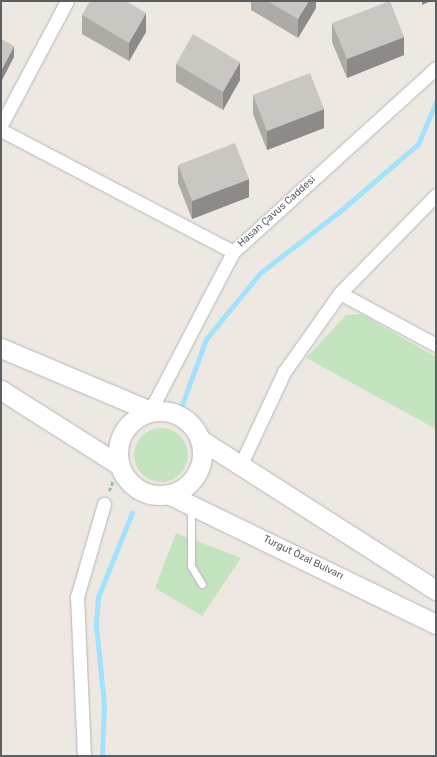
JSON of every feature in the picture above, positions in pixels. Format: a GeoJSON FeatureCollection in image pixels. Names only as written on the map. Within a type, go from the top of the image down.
{"type":"FeatureCollection","features":[{"type":"Feature","properties":{"kind":"main road"},"geometry":{"type":"LineString","coordinates":[[1,348],[150,411]]}},
{"type":"Feature","properties":{"kind":"main road","name":"Turgut Özal Bulvarı"},"geometry":{"type":"LineString","coordinates":[[1,390],[120,466],[133,485],[144,492],[168,494],[191,508],[278,545],[436,624]]}},
{"type":"Feature","properties":{"kind":"main road"},"geometry":{"type":"LineString","coordinates":[[120,466],[118,452],[124,432],[138,417],[150,411],[163,410],[181,416],[195,428],[201,440],[203,454],[193,480],[168,494]]}},
{"type":"Feature","properties":{"kind":"main road"},"geometry":{"type":"LineString","coordinates":[[201,440],[241,464],[436,590]]}},
{"type":"Feature","properties":{"kind":"street"},"geometry":{"type":"LineString","coordinates":[[1,125],[67,1]]}},
{"type":"Feature","properties":{"kind":"street","name":"Hasan Çavus Caddesi"},"geometry":{"type":"LineString","coordinates":[[150,411],[233,252],[436,68]]}},
{"type":"Feature","properties":{"kind":"street"},"geometry":{"type":"LineString","coordinates":[[1,130],[233,252]]}},
{"type":"Feature","properties":{"kind":"street"},"geometry":{"type":"LineString","coordinates":[[241,464],[284,372],[340,293],[436,195]]}},
{"type":"Feature","properties":{"kind":"street"},"geometry":{"type":"LineString","coordinates":[[340,293],[436,345]]}},
{"type":"Feature","properties":{"kind":"street"},"geometry":{"type":"LineString","coordinates":[[84,756],[77,597],[104,504]]}},
{"type":"Feature","properties":{"kind":"lane"},"geometry":{"type":"LineString","coordinates":[[191,508],[191,566],[202,584]]}},
{"type":"Feature","properties":{"kind":"path"},"geometry":{"type":"LineString","coordinates":[[104,504],[120,466]]}},
{"type":"Feature","properties":{"kind":"green space"},"geometry":{"type":"Polygon","coordinates":[[[361,314],[436,357],[436,429],[306,358],[346,315],[361,314]]]}},
{"type":"Feature","properties":{"kind":"green space"},"geometry":{"type":"Polygon","coordinates":[[[161,428],[171,430],[180,436],[186,445],[188,455],[186,465],[180,474],[171,480],[161,482],[151,480],[142,474],[136,465],[134,455],[136,445],[142,436],[151,430],[161,428]]]}},
{"type":"Feature","properties":{"kind":"green space"},"geometry":{"type":"Polygon","coordinates":[[[176,533],[241,558],[202,616],[155,588],[176,533]]]}},
{"type":"Feature","properties":{"kind":"building"},"geometry":{"type":"Polygon","coordinates":[[[90,1],[126,1],[146,13],[129,43],[82,15],[90,1]]]}},
{"type":"Feature","properties":{"kind":"building"},"geometry":{"type":"Polygon","coordinates":[[[267,1],[309,1],[298,19],[267,1]]]}},
{"type":"Feature","properties":{"kind":"building"},"geometry":{"type":"Polygon","coordinates":[[[390,1],[404,37],[347,59],[332,23],[390,1]]]}},
{"type":"Feature","properties":{"kind":"building"},"geometry":{"type":"Polygon","coordinates":[[[193,34],[240,62],[223,92],[176,64],[193,34]]]}},
{"type":"Feature","properties":{"kind":"building"},"geometry":{"type":"Polygon","coordinates":[[[1,39],[14,46],[1,71],[1,39]]]}},
{"type":"Feature","properties":{"kind":"building"},"geometry":{"type":"Polygon","coordinates":[[[310,73],[324,109],[267,131],[253,95],[310,73]]]}},
{"type":"Feature","properties":{"kind":"building"},"geometry":{"type":"Polygon","coordinates":[[[235,143],[249,179],[192,201],[178,165],[235,143]]]}},
{"type":"Feature","properties":{"kind":"waterway"},"geometry":{"type":"LineString","coordinates":[[180,410],[206,339],[260,273],[339,212],[418,144],[436,102]]}},
{"type":"Feature","properties":{"kind":"waterway"},"geometry":{"type":"LineString","coordinates":[[102,756],[104,705],[96,625],[98,597],[132,513]]}}]}
